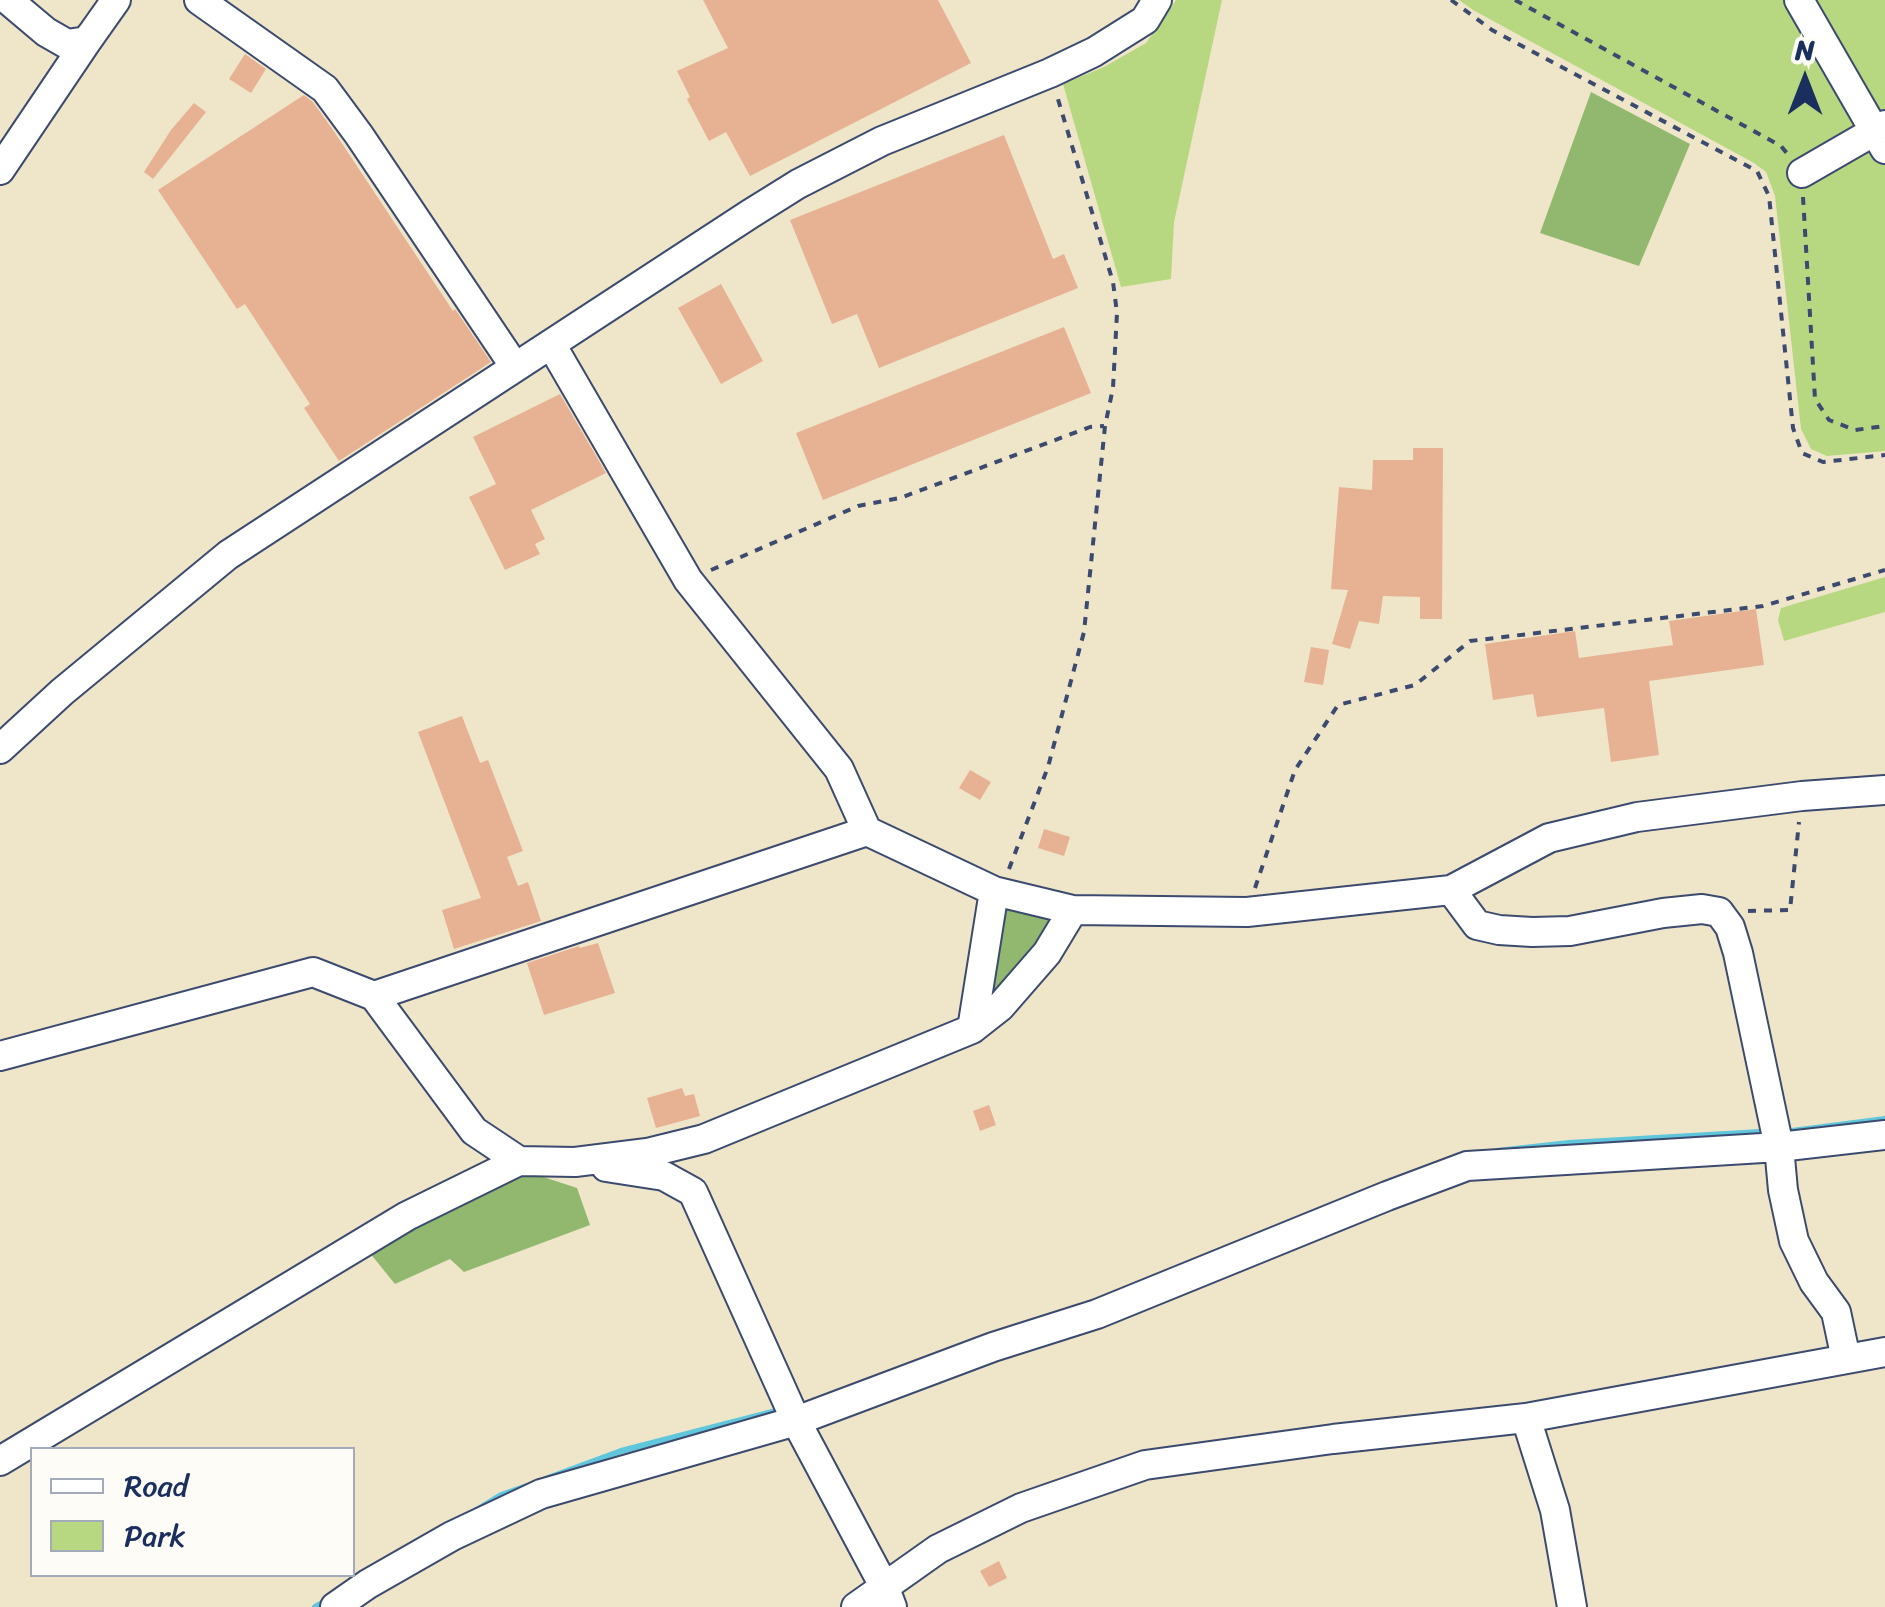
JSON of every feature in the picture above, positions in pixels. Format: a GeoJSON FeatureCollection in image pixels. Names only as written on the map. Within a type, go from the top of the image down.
{"type":"FeatureCollection","features":[{"type":"Feature","properties":{"kind":"street"},"geometry":{"type":"LineString","coordinates":[[8,0],[66,44],[87,40],[91,35]]}},
{"type":"Feature","properties":{"kind":"street"},"geometry":{"type":"LineString","coordinates":[[0,170],[116,0]]}},
{"type":"Feature","properties":{"kind":"street"},"geometry":{"type":"LineString","coordinates":[[199,0],[326,89],[514,368]]}},
{"type":"Feature","properties":{"kind":"street"},"geometry":{"type":"LineString","coordinates":[[0,749],[62,692],[228,556],[550,344],[798,184],[882,141],[1094,52],[1144,20],[1157,0]]}},
{"type":"Feature","properties":{"kind":"street"},"geometry":{"type":"LineString","coordinates":[[1798,0],[1882,135],[1802,173]]}},
{"type":"Feature","properties":{"kind":"street"},"geometry":{"type":"LineString","coordinates":[[550,344],[688,580],[839,769],[866,831],[998,892],[1073,910],[1247,912],[1451,890],[1549,838],[1636,817],[1885,790]]}},
{"type":"Feature","properties":{"kind":"street"},"geometry":{"type":"LineString","coordinates":[[374,996],[866,831]]}},
{"type":"Feature","properties":{"kind":"street"},"geometry":{"type":"LineString","coordinates":[[1451,890],[1477,925],[1499,930],[1570,930],[1663,913],[1702,909],[1718,912],[1730,927],[1738,952],[1779,1147],[1794,1241],[1814,1282],[1836,1312],[1846,1358]]}},
{"type":"Feature","properties":{"kind":"street"},"geometry":{"type":"LineString","coordinates":[[972,1028],[998,892]]}},
{"type":"Feature","properties":{"kind":"street"},"geometry":{"type":"LineString","coordinates":[[575,1162],[704,1140],[972,1028],[1000,1007],[1047,953],[1073,910]]}},
{"type":"Feature","properties":{"kind":"street"},"geometry":{"type":"LineString","coordinates":[[0,1056],[313,972],[374,996],[474,1130],[519,1161]]}},
{"type":"Feature","properties":{"kind":"street"},"geometry":{"type":"LineString","coordinates":[[335,1607],[452,1536],[540,1494],[796,1420],[993,1347],[1098,1314],[1468,1166],[1779,1147],[1885,1135]]}},
{"type":"Feature","properties":{"kind":"street"},"geometry":{"type":"LineString","coordinates":[[0,1462],[406,1216],[519,1161],[575,1162],[664,1176],[692,1192],[796,1420],[888,1597]]}},
{"type":"Feature","properties":{"kind":"street"},"geometry":{"type":"LineString","coordinates":[[856,1607],[888,1597],[938,1550],[1021,1508],[1144,1466],[1334,1439],[1526,1418],[1885,1352]]}},
{"type":"Feature","properties":{"kind":"street"},"geometry":{"type":"LineString","coordinates":[[1526,1418],[1555,1510],[1572,1607]]}},
{"type":"Feature","properties":{"kind":"path"},"geometry":{"type":"LineString","coordinates":[[1451,0],[1492,30],[1757,171],[1769,196],[1793,428],[1802,453],[1823,462],[1885,455]]}},
{"type":"Feature","properties":{"kind":"path"},"geometry":{"type":"LineString","coordinates":[[1515,0],[1781,146],[1802,173],[1815,399],[1829,420],[1855,430],[1885,426]]}},
{"type":"Feature","properties":{"kind":"path"},"geometry":{"type":"LineString","coordinates":[[998,892],[1048,767],[1084,632],[1105,426],[1113,388],[1117,313],[1113,282],[1050,73]]}},
{"type":"Feature","properties":{"kind":"path"},"geometry":{"type":"LineString","coordinates":[[688,580],[858,506],[900,498],[1090,426],[1105,426]]}},
{"type":"Feature","properties":{"kind":"path"},"geometry":{"type":"LineString","coordinates":[[1247,912],[1296,770],[1338,705],[1415,685],[1470,641],[1764,606],[1885,570]]}},
{"type":"Feature","properties":{"kind":"path"},"geometry":{"type":"LineString","coordinates":[[1718,912],[1790,910],[1802,796]]}},
{"type":"Feature","properties":{"kind":"green space"},"geometry":{"type":"Polygon","coordinates":[[[1176,0],[1222,0],[1174,222],[1171,279],[1121,287],[1063,84],[1146,43],[1176,0]]]}},
{"type":"Feature","properties":{"kind":"green space"},"geometry":{"type":"Polygon","coordinates":[[[1459,0],[1885,0],[1885,451],[1827,456],[1811,449],[1801,429],[1775,196],[1766,172],[1459,0]]]}},
{"type":"Feature","properties":{"kind":"green space"},"geometry":{"type":"Polygon","coordinates":[[[1591,92],[1690,144],[1639,266],[1540,233],[1591,92]]]}},
{"type":"Feature","properties":{"kind":"green space"},"geometry":{"type":"Polygon","coordinates":[[[1885,577],[1885,612],[1784,641],[1778,620],[1781,608],[1885,577]]]}},
{"type":"Feature","properties":{"kind":"green space"},"geometry":{"type":"Polygon","coordinates":[[[1000,897],[1058,912],[1055,929],[981,1012],[1000,897]]]}},
{"type":"Feature","properties":{"kind":"green space"},"geometry":{"type":"Polygon","coordinates":[[[510,1166],[577,1188],[590,1225],[464,1272],[450,1259],[395,1284],[369,1252],[510,1166]]]}},
{"type":"Feature","properties":{"kind":"building"},"geometry":{"type":"Polygon","coordinates":[[[703,0],[938,0],[971,63],[750,176],[726,132],[709,141],[677,71],[728,48],[703,0]]]}},
{"type":"Feature","properties":{"kind":"building"},"geometry":{"type":"Polygon","coordinates":[[[245,54],[266,69],[251,93],[229,79],[245,54]]]}},
{"type":"Feature","properties":{"kind":"building"},"geometry":{"type":"Polygon","coordinates":[[[304,95],[333,130],[491,362],[339,461],[304,408],[310,404],[245,304],[237,309],[158,190],[304,95]]]}},
{"type":"Feature","properties":{"kind":"building"},"geometry":{"type":"Polygon","coordinates":[[[194,103],[206,112],[153,179],[144,172],[194,103]]]}},
{"type":"Feature","properties":{"kind":"building"},"geometry":{"type":"Polygon","coordinates":[[[1004,135],[1053,259],[1064,254],[1078,288],[879,368],[857,314],[832,324],[790,220],[1004,135]]]}},
{"type":"Feature","properties":{"kind":"building"},"geometry":{"type":"Polygon","coordinates":[[[721,284],[763,361],[721,384],[678,308],[721,284]]]}},
{"type":"Feature","properties":{"kind":"building"},"geometry":{"type":"Polygon","coordinates":[[[1064,327],[1091,393],[823,500],[796,433],[1064,327]]]}},
{"type":"Feature","properties":{"kind":"building"},"geometry":{"type":"Polygon","coordinates":[[[560,394],[606,473],[531,510],[545,539],[535,544],[540,554],[505,570],[469,497],[496,484],[473,437],[560,394]]]}},
{"type":"Feature","properties":{"kind":"building"},"geometry":{"type":"Polygon","coordinates":[[[1413,448],[1443,448],[1442,619],[1420,619],[1420,597],[1383,596],[1379,624],[1359,621],[1350,649],[1332,644],[1348,590],[1331,589],[1339,487],[1372,490],[1373,460],[1413,460],[1413,448]]]}},
{"type":"Feature","properties":{"kind":"building"},"geometry":{"type":"Polygon","coordinates":[[[1756,609],[1764,665],[1649,681],[1659,755],[1611,762],[1604,708],[1537,717],[1533,694],[1493,700],[1485,644],[1575,631],[1579,658],[1673,645],[1669,621],[1756,609]]]}},
{"type":"Feature","properties":{"kind":"building"},"geometry":{"type":"Polygon","coordinates":[[[1311,647],[1329,650],[1323,685],[1304,682],[1311,647]]]}},
{"type":"Feature","properties":{"kind":"building"},"geometry":{"type":"Polygon","coordinates":[[[462,716],[480,763],[488,760],[523,851],[507,857],[518,886],[528,882],[541,921],[454,949],[442,910],[481,898],[418,732],[462,716]]]}},
{"type":"Feature","properties":{"kind":"building"},"geometry":{"type":"Polygon","coordinates":[[[970,770],[991,782],[980,800],[959,788],[970,770]]]}},
{"type":"Feature","properties":{"kind":"building"},"geometry":{"type":"Polygon","coordinates":[[[1044,829],[1070,837],[1064,856],[1038,848],[1044,829]]]}},
{"type":"Feature","properties":{"kind":"building"},"geometry":{"type":"Polygon","coordinates":[[[598,943],[615,993],[544,1015],[527,963],[598,943]]]}},
{"type":"Feature","properties":{"kind":"building"},"geometry":{"type":"Polygon","coordinates":[[[682,1088],[685,1096],[694,1094],[700,1116],[656,1128],[647,1098],[682,1088]]]}},
{"type":"Feature","properties":{"kind":"building"},"geometry":{"type":"Polygon","coordinates":[[[989,1105],[996,1125],[980,1131],[973,1111],[989,1105]]]}},
{"type":"Feature","properties":{"kind":"building"},"geometry":{"type":"Polygon","coordinates":[[[999,1561],[1007,1578],[989,1587],[980,1571],[999,1561]]]}},
{"type":"Feature","properties":{"kind":"waterway"},"geometry":{"type":"LineString","coordinates":[[1792,1131],[1885,1119]]}},
{"type":"Feature","properties":{"kind":"waterway"},"geometry":{"type":"LineString","coordinates":[[1497,1151],[1760,1132]]}},
{"type":"Feature","properties":{"kind":"waterway"},"geometry":{"type":"LineString","coordinates":[[548,1478],[621,1451],[780,1410]]}},
{"type":"Feature","properties":{"kind":"waterway"},"geometry":{"type":"LineString","coordinates":[[475,1511],[501,1495],[527,1486]]}},
{"type":"Feature","properties":{"kind":"waterway"},"geometry":{"type":"LineString","coordinates":[[315,1607],[327,1600]]}}]}
